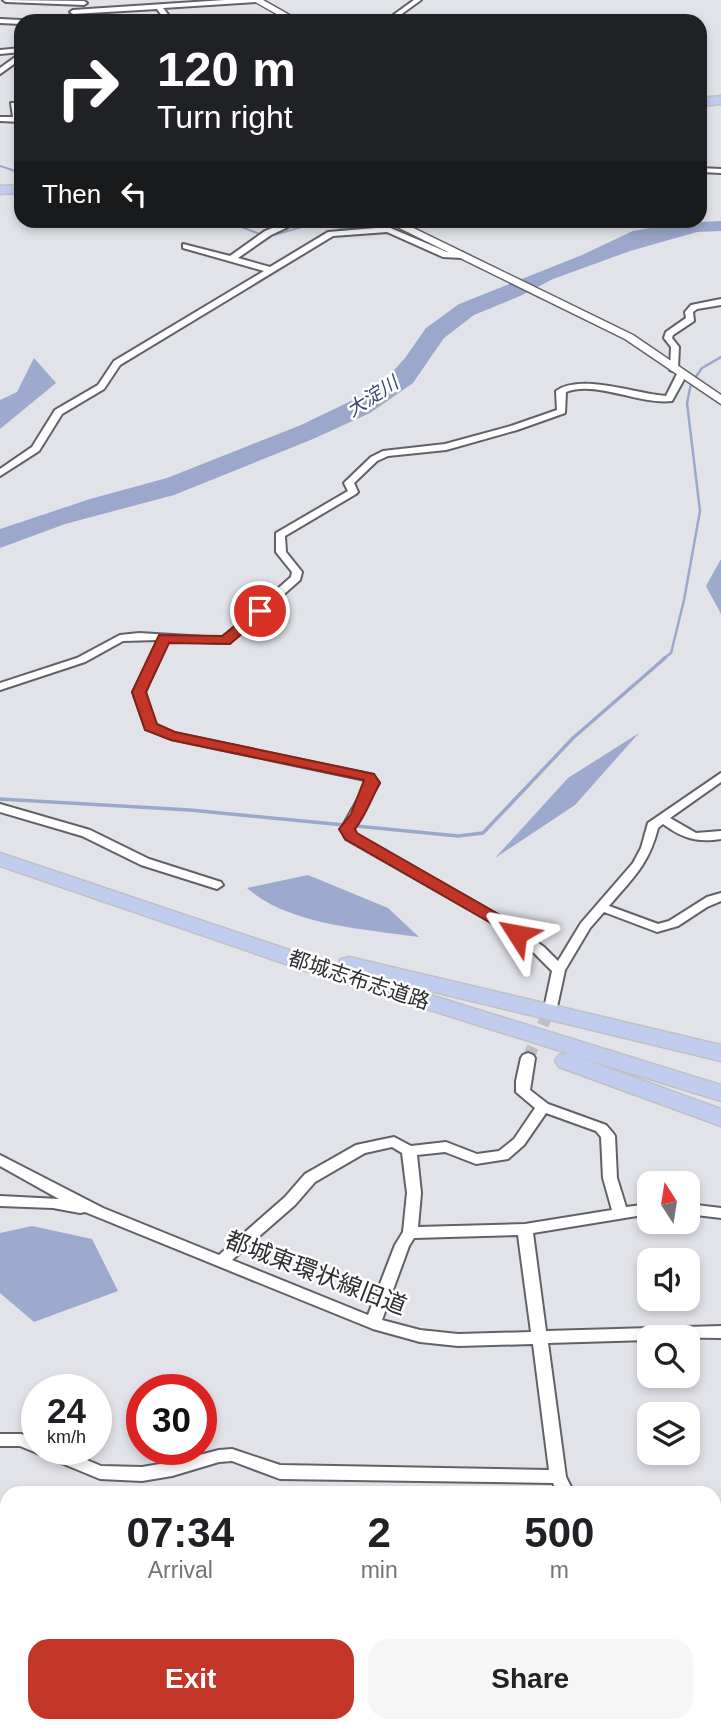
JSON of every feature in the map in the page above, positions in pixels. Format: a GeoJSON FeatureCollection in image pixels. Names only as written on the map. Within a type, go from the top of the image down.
{"type":"FeatureCollection","features":[{"type":"Feature","properties":{"kind":"highway","name":"都城志布志道路"},"geometry":{"type":"LineString","coordinates":[[0,859],[336,974],[721,1093]]}},
{"type":"Feature","properties":{"kind":"highway"},"geometry":{"type":"LineString","coordinates":[[157,914],[403,977],[721,1053]]}},
{"type":"Feature","properties":{"kind":"highway"},"geometry":{"type":"LineString","coordinates":[[157,914],[721,1118]]}},
{"type":"Feature","properties":{"kind":"street"},"geometry":{"type":"LineString","coordinates":[[6,0],[86,2]]}},
{"type":"Feature","properties":{"kind":"street"},"geometry":{"type":"LineString","coordinates":[[73,12],[256,0],[283,14]]}},
{"type":"Feature","properties":{"kind":"street"},"geometry":{"type":"LineString","coordinates":[[398,14],[418,0]]}},
{"type":"Feature","properties":{"kind":"street"},"geometry":{"type":"LineString","coordinates":[[73,12],[86,2]]}},
{"type":"Feature","properties":{"kind":"street"},"geometry":{"type":"LineString","coordinates":[[159,7],[164,14]]}},
{"type":"Feature","properties":{"kind":"street"},"geometry":{"type":"LineString","coordinates":[[0,52],[14,52]]}},
{"type":"Feature","properties":{"kind":"street"},"geometry":{"type":"LineString","coordinates":[[0,61],[11,52]]}},
{"type":"Feature","properties":{"kind":"street"},"geometry":{"type":"LineString","coordinates":[[0,72],[14,59]]}},
{"type":"Feature","properties":{"kind":"street"},"geometry":{"type":"LineString","coordinates":[[231,259],[258,239],[280,228]]}},
{"type":"Feature","properties":{"kind":"street"},"geometry":{"type":"LineString","coordinates":[[0,473],[36,449],[58,412],[106,382],[117,363],[326,236],[381,228],[393,230],[446,255],[462,255]]}},
{"type":"Feature","properties":{"kind":"street"},"geometry":{"type":"LineString","coordinates":[[405,228],[629,337],[721,400]]}},
{"type":"Feature","properties":{"kind":"street"},"geometry":{"type":"LineString","coordinates":[[186,246],[270,270]]}},
{"type":"Feature","properties":{"kind":"street"},"geometry":{"type":"LineString","coordinates":[[685,376],[669,334],[691,318],[689,312],[694,307],[721,302]]}},
{"type":"Feature","properties":{"kind":"street"},"geometry":{"type":"LineString","coordinates":[[0,687],[81,660],[120,638],[139,636],[225,641],[296,578],[297,572],[281,552],[280,536],[353,492],[349,483],[374,459],[398,451],[446,447],[562,411],[561,391],[570,386],[591,387],[640,398],[669,399],[685,376]]}},
{"type":"Feature","properties":{"kind":"street"},"geometry":{"type":"LineString","coordinates":[[164,638],[139,692],[150,727],[171,736],[369,777],[373,783],[358,809],[359,814],[347,829],[350,835],[494,918],[539,950],[559,970]]}},
{"type":"Feature","properties":{"kind":"street"},"geometry":{"type":"LineString","coordinates":[[552,1004],[559,970],[585,926],[638,865],[647,848],[652,826],[721,777]]}},
{"type":"Feature","properties":{"kind":"street"},"geometry":{"type":"LineString","coordinates":[[0,808],[86,833],[145,862],[217,886]]}},
{"type":"Feature","properties":{"kind":"street"},"geometry":{"type":"LineString","coordinates":[[662,818],[688,837],[701,839],[721,835]]}},
{"type":"Feature","properties":{"kind":"street"},"geometry":{"type":"LineString","coordinates":[[601,907],[657,928],[666,928],[700,903],[721,897]]}},
{"type":"Feature","properties":{"kind":"street"},"geometry":{"type":"LineString","coordinates":[[528,1058],[523,1092],[543,1107],[601,1128],[608,1136],[610,1178],[621,1214]]}},
{"type":"Feature","properties":{"kind":"street"},"geometry":{"type":"LineString","coordinates":[[221,1261],[290,1201],[310,1178],[361,1149],[394,1142],[409,1152],[446,1147],[476,1159],[503,1155],[519,1142],[543,1107]]}},
{"type":"Feature","properties":{"kind":"street"},"geometry":{"type":"LineString","coordinates":[[373,1323],[402,1245],[410,1233],[414,1193],[409,1152]]}},
{"type":"Feature","properties":{"kind":"street","name":"都城東環状線旧道"},"geometry":{"type":"LineString","coordinates":[[0,1160],[98,1212],[373,1323],[420,1336],[457,1340],[538,1339],[721,1332]]}},
{"type":"Feature","properties":{"kind":"street"},"geometry":{"type":"LineString","coordinates":[[0,1201],[53,1203],[98,1212]]}},
{"type":"Feature","properties":{"kind":"street"},"geometry":{"type":"LineString","coordinates":[[700,1210],[721,1213]]}},
{"type":"Feature","properties":{"kind":"street"},"geometry":{"type":"LineString","coordinates":[[410,1233],[525,1229],[637,1211]]}},
{"type":"Feature","properties":{"kind":"street"},"geometry":{"type":"LineString","coordinates":[[525,1229],[558,1477],[562,1486]]}},
{"type":"Feature","properties":{"kind":"street"},"geometry":{"type":"LineString","coordinates":[[0,1440],[21,1440]]}},
{"type":"Feature","properties":{"kind":"street"},"geometry":{"type":"LineString","coordinates":[[83,1465],[100,1472],[142,1474],[232,1455],[280,1472],[558,1477]]}},
{"type":"Feature","properties":{"kind":"shaded area"},"geometry":{"type":"Polygon","coordinates":[[[34,358],[56,383],[0,429],[0,400],[17,392],[34,358]]]}},
{"type":"Feature","properties":{"kind":"shaded area"},"geometry":{"type":"Polygon","coordinates":[[[721,559],[721,614],[706,586],[721,559]]]}},
{"type":"Feature","properties":{"kind":"shaded area"},"geometry":{"type":"Polygon","coordinates":[[[639,733],[575,805],[495,858],[568,778],[639,733]]]}},
{"type":"Feature","properties":{"kind":"shaded area"},"geometry":{"type":"Polygon","coordinates":[[[308,875],[388,908],[419,937],[351,928],[305,918],[264,900],[247,888],[308,875]]]}},
{"type":"Feature","properties":{"kind":"shaded area"},"geometry":{"type":"Polygon","coordinates":[[[32,1226],[92,1239],[118,1291],[34,1322],[0,1293],[0,1233],[32,1226]]]}},
{"type":"Feature","properties":{"kind":"water","name":"大淀川"},"geometry":{"type":"Polygon","coordinates":[[[721,221],[721,231],[697,232],[630,251],[553,279],[474,315],[444,338],[413,383],[370,413],[174,495],[65,524],[0,548],[0,529],[90,499],[167,478],[301,425],[378,388],[405,358],[426,328],[459,304],[582,255],[633,231],[650,228],[707,228],[707,222],[721,221]]]}},
{"type":"Feature","properties":{"kind":"waterway"},"geometry":{"type":"LineString","coordinates":[[0,166],[14,171]]}},
{"type":"Feature","properties":{"kind":"waterway"},"geometry":{"type":"LineString","coordinates":[[244,228],[267,237],[298,228]]}},
{"type":"Feature","properties":{"kind":"waterway"},"geometry":{"type":"LineString","coordinates":[[341,228],[356,228]]}},
{"type":"Feature","properties":{"kind":"waterway"},"geometry":{"type":"LineString","coordinates":[[663,659],[671,653],[684,600],[700,511],[687,403],[691,384],[702,368],[721,357]]}},
{"type":"Feature","properties":{"kind":"waterway"},"geometry":{"type":"LineString","coordinates":[[356,826],[458,836],[483,833],[573,738],[665,658]]}},
{"type":"Feature","properties":{"kind":"waterway"},"geometry":{"type":"LineString","coordinates":[[0,799],[190,810],[344,825]]}},
{"type":"Feature","properties":{"kind":"tunnel"},"geometry":{"type":"LineString","coordinates":[[528,1058],[552,1004]]}},
{"type":"Feature","properties":{"kind":"route"},"geometry":{"type":"LineString","coordinates":[[260,611],[225,641],[164,638],[139,692],[150,727],[171,736],[369,777],[373,783],[358,809],[359,814],[347,829],[350,835],[517,934]]}}]}
